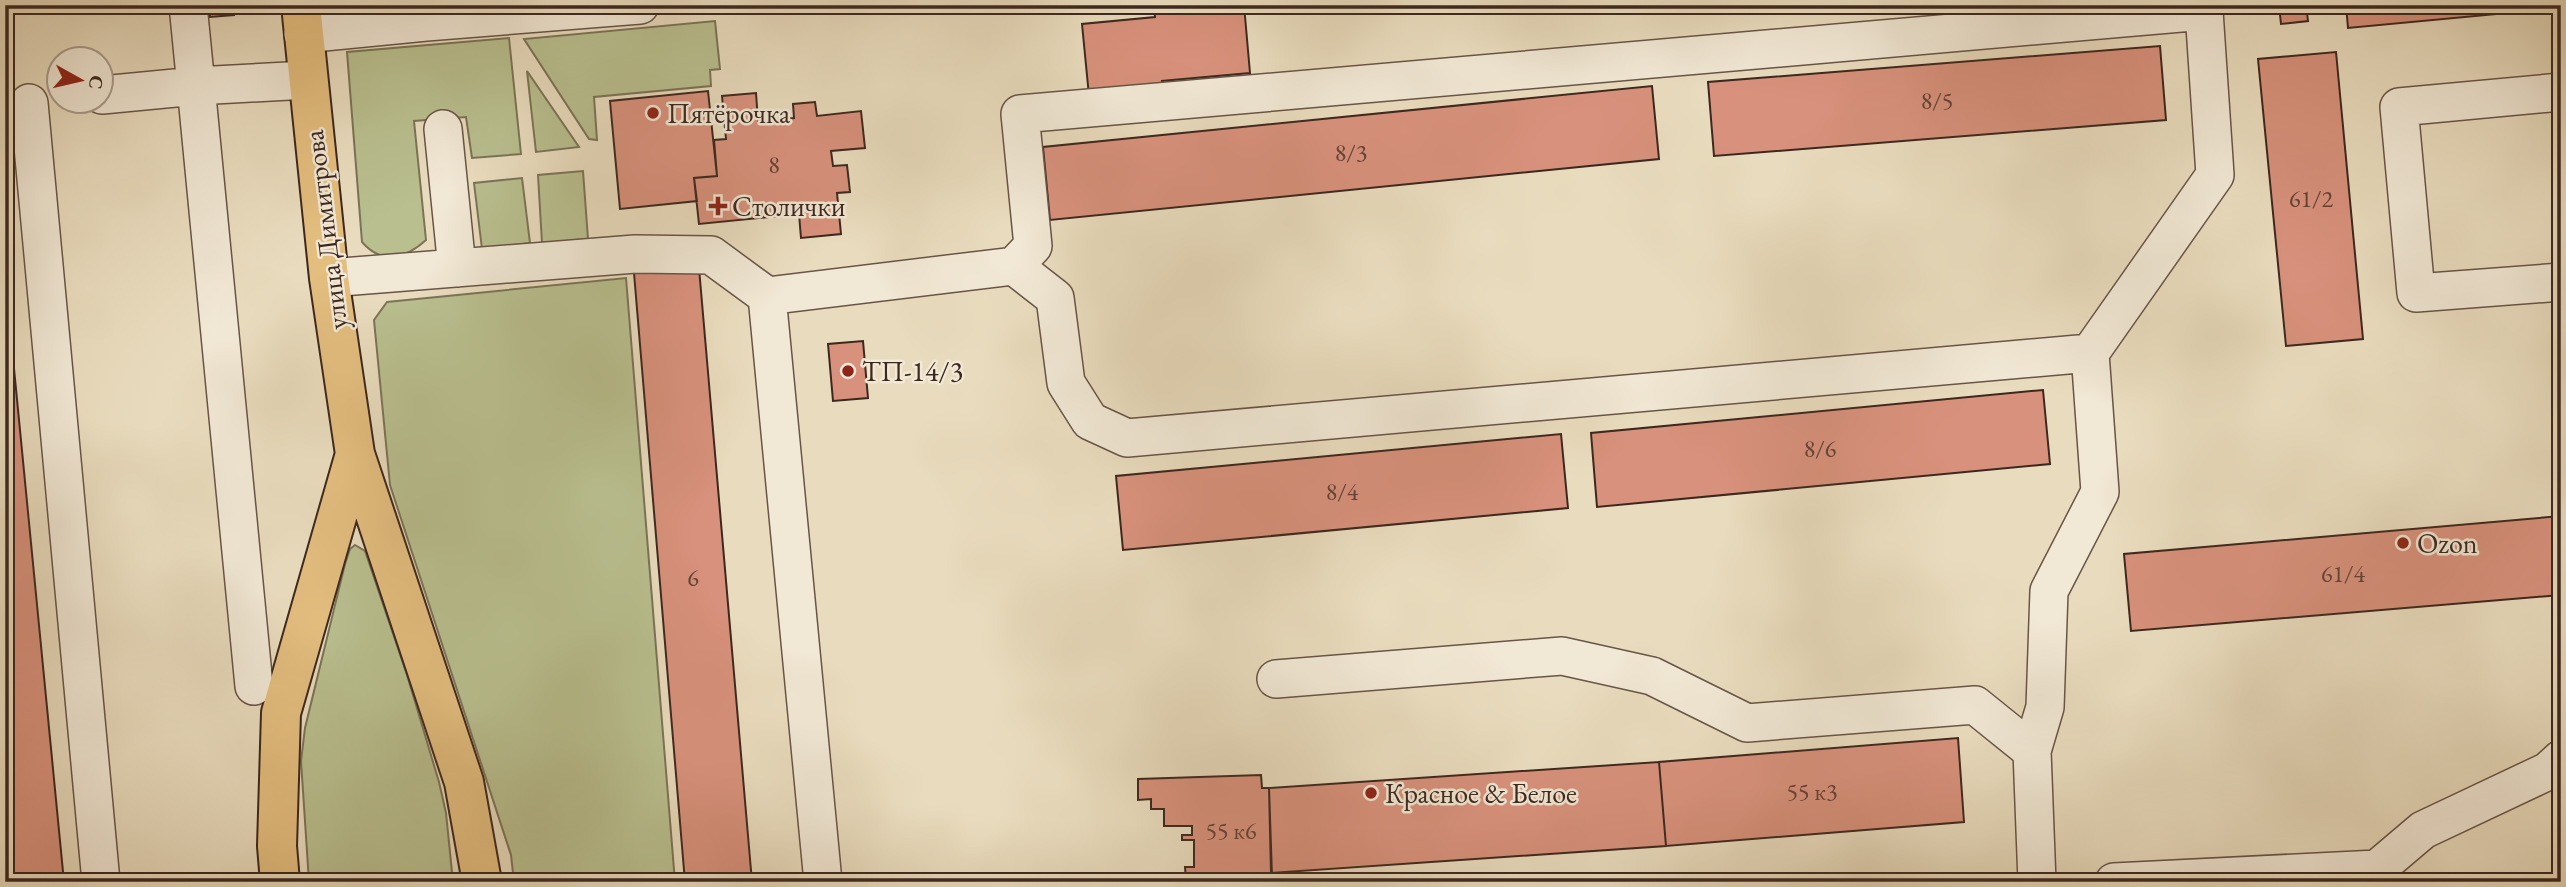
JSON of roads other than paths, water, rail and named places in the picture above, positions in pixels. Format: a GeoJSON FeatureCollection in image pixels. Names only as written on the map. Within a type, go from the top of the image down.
{"type":"FeatureCollection","features":[{"type":"Feature","properties":{"kind":"main road","name":"улица Димитрова"},"geometry":{"type":"LineString","coordinates":[[302,20],[329,278],[355,454]]}},
{"type":"Feature","properties":{"kind":"main road"},"geometry":{"type":"LineString","coordinates":[[280,882],[276,846],[281,713],[355,454]]}},
{"type":"Feature","properties":{"kind":"main road"},"geometry":{"type":"LineString","coordinates":[[355,454],[464,782],[482,882]]}},
{"type":"Feature","properties":{"kind":"street"},"geometry":{"type":"LineString","coordinates":[[188,5],[254,686]]}},
{"type":"Feature","properties":{"kind":"street"},"geometry":{"type":"LineString","coordinates":[[302,20],[640,5]]}},
{"type":"Feature","properties":{"kind":"street"},"geometry":{"type":"LineString","coordinates":[[329,278],[635,254],[711,255],[768,296],[1014,266],[1033,246],[1020,114],[2204,11],[2215,175],[2090,352],[2100,492],[2049,591],[2046,707],[2032,751],[2037,882]]}},
{"type":"Feature","properties":{"kind":"street"},"geometry":{"type":"LineString","coordinates":[[116,95],[196,86],[307,80]]}},
{"type":"Feature","properties":{"kind":"street"},"geometry":{"type":"LineString","coordinates":[[2561,92],[2399,107],[2416,293],[2561,282]]}},
{"type":"Feature","properties":{"kind":"street"},"geometry":{"type":"LineString","coordinates":[[31,104],[101,882]]}},
{"type":"Feature","properties":{"kind":"street"},"geometry":{"type":"LineString","coordinates":[[443,129],[457,268]]}},
{"type":"Feature","properties":{"kind":"street"},"geometry":{"type":"LineString","coordinates":[[1014,266],[1055,298],[1066,383],[1090,421],[1127,438],[2090,352]]}},
{"type":"Feature","properties":{"kind":"street"},"geometry":{"type":"LineString","coordinates":[[768,296],[823,882]]}},
{"type":"Feature","properties":{"kind":"street"},"geometry":{"type":"LineString","coordinates":[[1276,679],[1562,656],[1652,676],[1747,723],[1975,705],[2032,751]]}},
{"type":"Feature","properties":{"kind":"street"},"geometry":{"type":"LineString","coordinates":[[2114,882],[2377,869],[2423,830],[2549,771],[2561,759]]}},
{"type":"Feature","properties":{"kind":"place","name":"Пятёрочка"},"geometry":{"type":"Point","coordinates":[653,113]}},
{"type":"Feature","properties":{"kind":"place","name":"Столички"},"geometry":{"type":"Point","coordinates":[718,206]}},
{"type":"Feature","properties":{"kind":"place","name":"ТП-14/3"},"geometry":{"type":"Point","coordinates":[848,371]}},
{"type":"Feature","properties":{"kind":"place","name":"Ozon"},"geometry":{"type":"Point","coordinates":[2403,543]}},
{"type":"Feature","properties":{"kind":"place","name":"Красное & Белое"},"geometry":{"type":"Point","coordinates":[1371,793]}}]}
